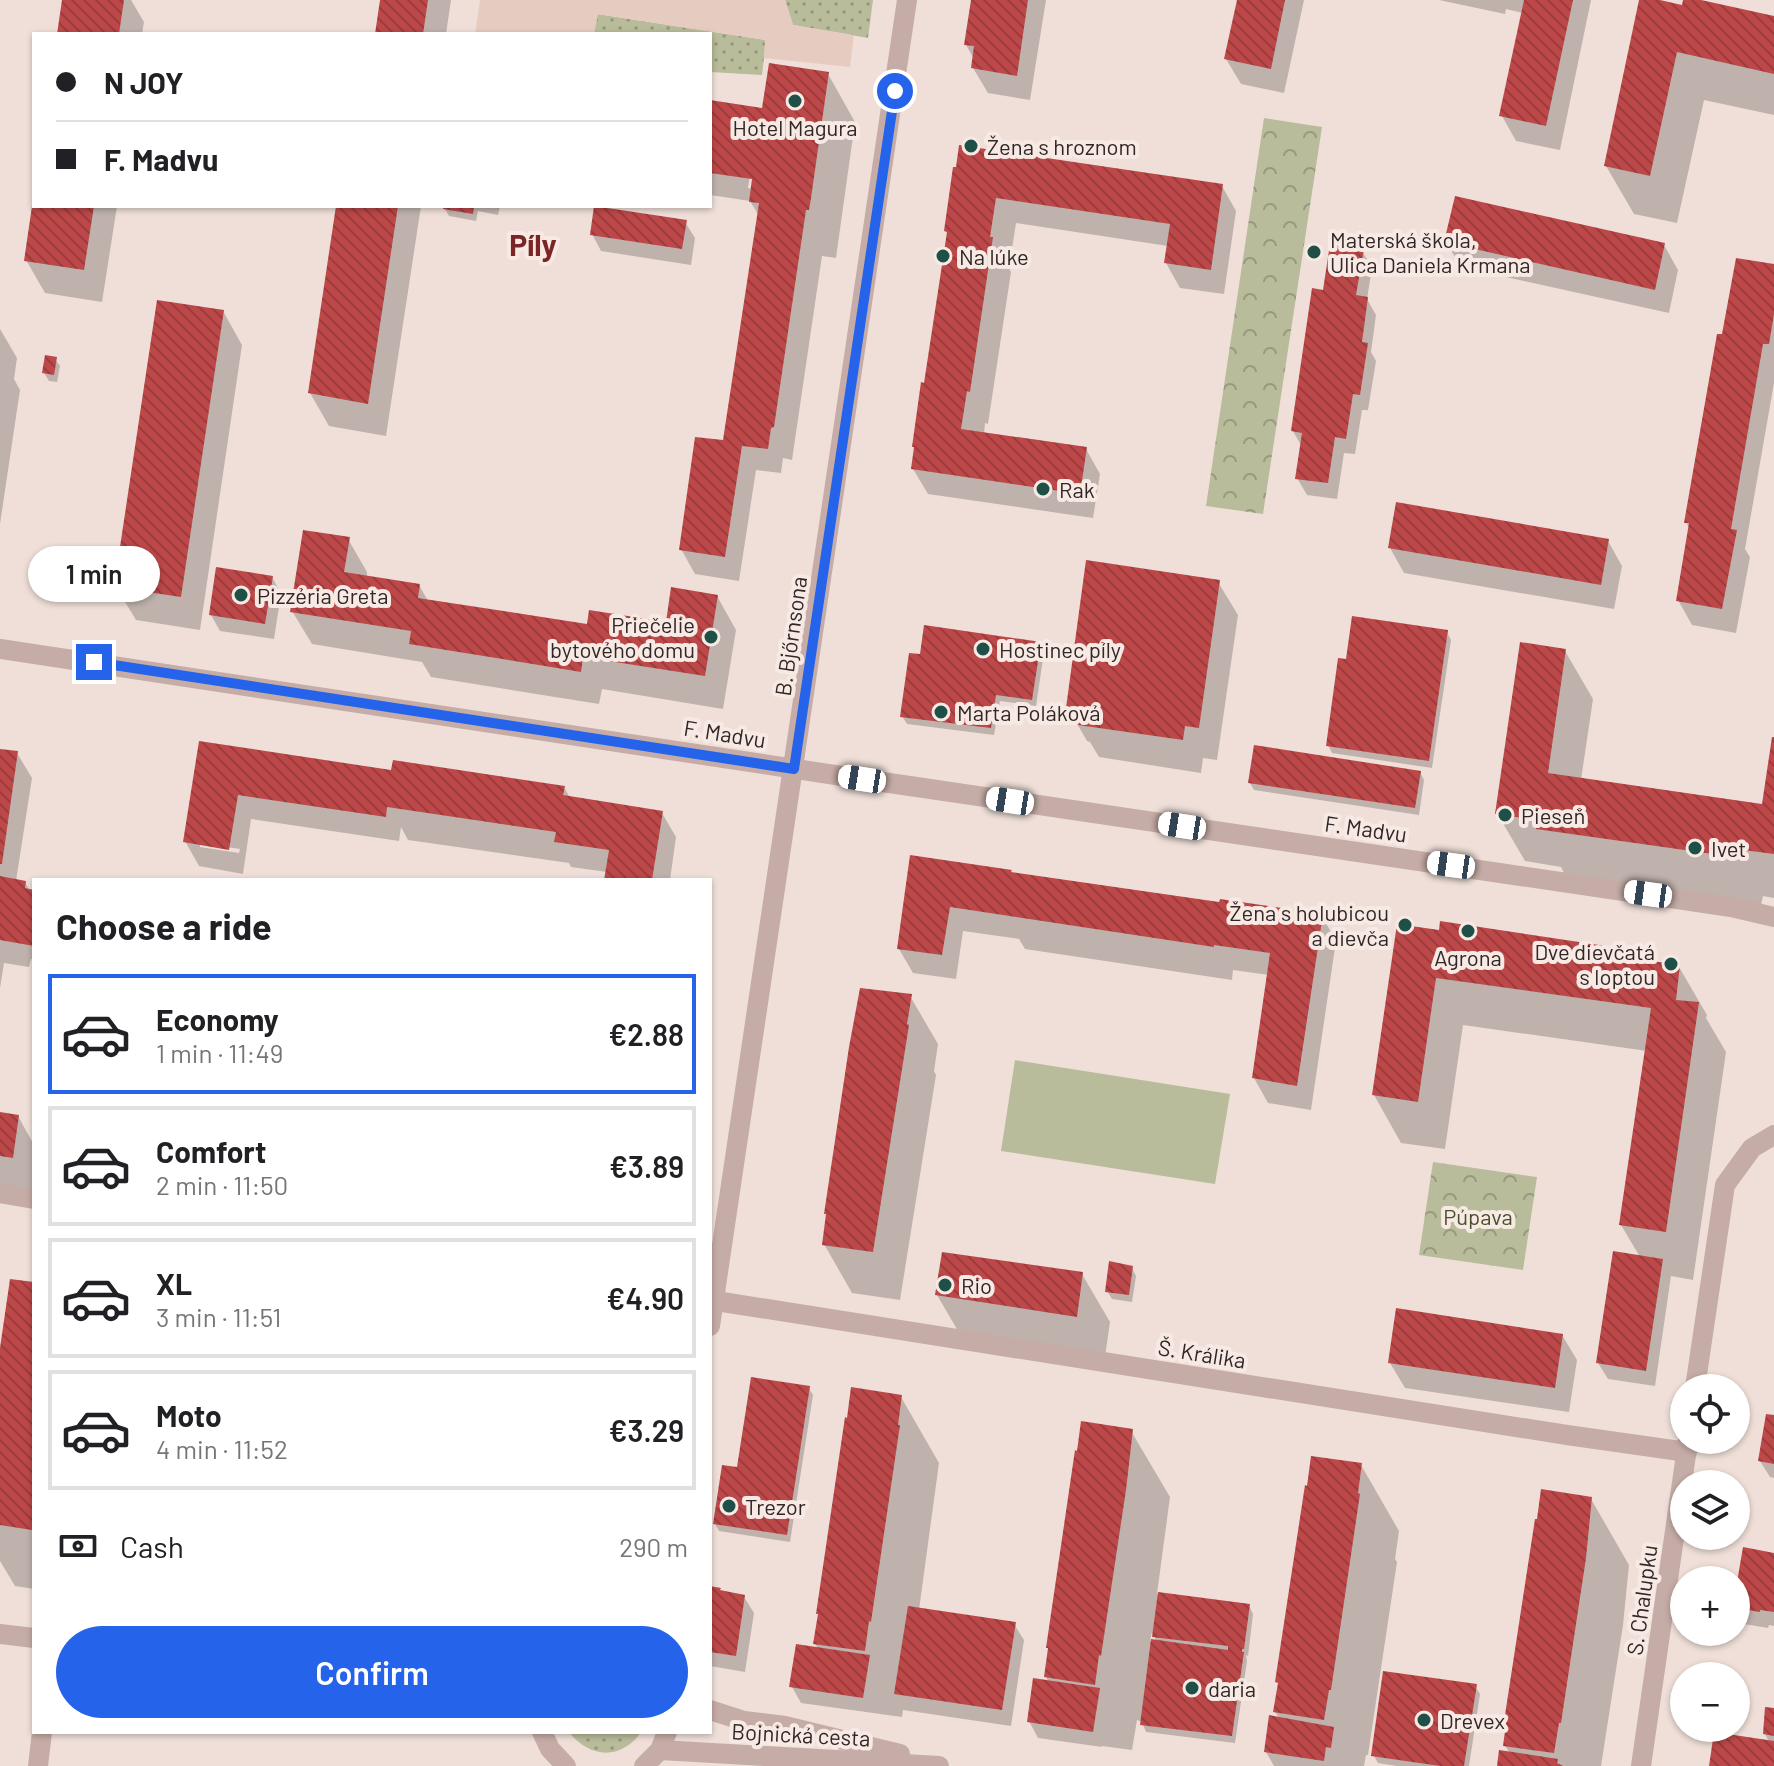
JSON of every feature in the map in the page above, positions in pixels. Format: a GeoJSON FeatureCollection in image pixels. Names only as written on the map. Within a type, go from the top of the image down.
{"type":"FeatureCollection","features":[{"type":"Feature","properties":{"kind":"street","name":"B. Bjőrnsona"},"geometry":{"type":"LineString","coordinates":[[712,1300],[907,0]]}},
{"type":"Feature","properties":{"kind":"street","name":"F. Madvu"},"geometry":{"type":"LineString","coordinates":[[0,649],[1731,907],[1774,917]]}},
{"type":"Feature","properties":{"kind":"street"},"geometry":{"type":"LineString","coordinates":[[1697,1374],[1725,1185],[1752,1148],[1774,1135]]}},
{"type":"Feature","properties":{"kind":"street"},"geometry":{"type":"LineString","coordinates":[[0,1193],[32,1199]]}},
{"type":"Feature","properties":{"kind":"street","name":"Š. Králika"},"geometry":{"type":"LineString","coordinates":[[712,1300],[1567,1435],[1670,1444]]}},
{"type":"Feature","properties":{"kind":"street","name":"S. Chalupku"},"geometry":{"type":"LineString","coordinates":[[1641,1766],[1686,1454]]}},
{"type":"Feature","properties":{"kind":"street"},"geometry":{"type":"LineString","coordinates":[[0,1634],[32,1638]]}},
{"type":"Feature","properties":{"kind":"street","name":"Bojnická cesta"},"geometry":{"type":"LineString","coordinates":[[712,1711],[744,1721],[785,1726],[947,1766]]}},
{"type":"Feature","properties":{"kind":"street"},"geometry":{"type":"LineString","coordinates":[[38,1766],[42,1734]]}},
{"type":"Feature","properties":{"kind":"street"},"geometry":{"type":"LineString","coordinates":[[543,1734],[550,1749],[566,1766]]}},
{"type":"Feature","properties":{"kind":"street","name":"Bojnická cesta"},"geometry":{"type":"LineString","coordinates":[[653,1755],[758,1755],[939,1766]]}},
{"type":"Feature","properties":{"kind":"street"},"geometry":{"type":"LineString","coordinates":[[731,1766],[758,1755]]}},
{"type":"Feature","properties":{"kind":"green space"},"geometry":{"type":"Polygon","coordinates":[[[785,0],[873,0],[868,38],[793,25],[785,0]]]}},
{"type":"Feature","properties":{"kind":"green space"},"geometry":{"type":"Polygon","coordinates":[[[597,14],[766,40],[762,75],[712,72],[712,32],[594,32],[597,14]]]}},
{"type":"Feature","properties":{"kind":"green space"},"geometry":{"type":"Polygon","coordinates":[[[1264,118],[1322,127],[1263,514],[1206,506],[1264,118]]]}},
{"type":"Feature","properties":{"kind":"green space"},"geometry":{"type":"Polygon","coordinates":[[[1015,1060],[1230,1094],[1215,1184],[1001,1151],[1015,1060]]]}},
{"type":"Feature","properties":{"kind":"green space","name":"Púpava"},"geometry":{"type":"Polygon","coordinates":[[[1433,1162],[1537,1177],[1523,1270],[1419,1255],[1433,1162]]]}},
{"type":"Feature","properties":{"kind":"green space"},"geometry":{"type":"Polygon","coordinates":[[[571,1734],[639,1734],[615,1752],[595,1751],[571,1734]]]}},
{"type":"Feature","properties":{"kind":"shaded area"},"geometry":{"type":"Polygon","coordinates":[[[480,0],[785,0],[793,25],[854,35],[850,67],[764,58],[765,40],[598,14],[594,32],[475,32],[480,0]]]}},
{"type":"Feature","properties":{"kind":"building"},"geometry":{"type":"Polygon","coordinates":[[[62,0],[124,0],[119,32],[57,32],[62,0]]]}},
{"type":"Feature","properties":{"kind":"building"},"geometry":{"type":"Polygon","coordinates":[[[380,0],[428,0],[423,32],[375,32],[380,0]]]}},
{"type":"Feature","properties":{"kind":"building"},"geometry":{"type":"Polygon","coordinates":[[[971,0],[1028,0],[1017,76],[971,68],[974,46],[964,45],[971,0]]]}},
{"type":"Feature","properties":{"kind":"building"},"geometry":{"type":"Polygon","coordinates":[[[1237,0],[1285,0],[1271,69],[1224,59],[1237,0]]]}},
{"type":"Feature","properties":{"kind":"building"},"geometry":{"type":"Polygon","coordinates":[[[1524,0],[1573,0],[1546,126],[1499,116],[1524,0]]]}},
{"type":"Feature","properties":{"kind":"building"},"geometry":{"type":"Polygon","coordinates":[[[1639,0],[1660,0],[1682,5],[1683,0],[1701,0],[1774,16],[1774,74],[1677,52],[1650,176],[1604,166],[1639,0]]]}},
{"type":"Feature","properties":{"kind":"building"},"geometry":{"type":"Polygon","coordinates":[[[769,63],[829,72],[774,427],[771,428],[768,449],[742,446],[725,557],[679,550],[695,437],[723,440],[759,203],[749,202],[752,179],[712,173],[712,100],[762,108],[769,63]]]}},
{"type":"Feature","properties":{"kind":"building"},"geometry":{"type":"Polygon","coordinates":[[[959,145],[1223,184],[1211,270],[1164,263],[1170,224],[996,198],[970,392],[967,391],[961,429],[1087,447],[1080,494],[911,469],[921,382],[924,383],[947,232],[944,231],[953,167],[956,167],[959,145]]]}},
{"type":"Feature","properties":{"kind":"building"},"geometry":{"type":"Polygon","coordinates":[[[1455,196],[1665,243],[1655,290],[1444,242],[1455,196]]]}},
{"type":"Feature","properties":{"kind":"building"},"geometry":{"type":"Polygon","coordinates":[[[32,206],[94,208],[84,270],[24,261],[32,206]]]}},
{"type":"Feature","properties":{"kind":"building"},"geometry":{"type":"Polygon","coordinates":[[[336,208],[398,208],[368,404],[308,393],[336,208]]]}},
{"type":"Feature","properties":{"kind":"building"},"geometry":{"type":"Polygon","coordinates":[[[443,208],[474,208],[473,214],[443,208]]]}},
{"type":"Feature","properties":{"kind":"building"},"geometry":{"type":"Polygon","coordinates":[[[594,208],[687,220],[682,249],[590,235],[594,208]]]}},
{"type":"Feature","properties":{"kind":"building"},"geometry":{"type":"Polygon","coordinates":[[[1330,244],[1364,249],[1356,295],[1368,297],[1362,342],[1368,343],[1360,395],[1353,394],[1346,439],[1335,437],[1328,483],[1295,479],[1302,433],[1291,431],[1312,288],[1323,290],[1330,244]]]}},
{"type":"Feature","properties":{"kind":"building"},"geometry":{"type":"Polygon","coordinates":[[[1736,258],[1774,264],[1774,314],[1769,344],[1763,344],[1731,529],[1737,530],[1722,609],[1676,601],[1689,523],[1684,523],[1717,334],[1722,334],[1736,258]]]}},
{"type":"Feature","properties":{"kind":"building"},"geometry":{"type":"Polygon","coordinates":[[[157,300],[224,310],[181,597],[114,587],[157,300]]]}},
{"type":"Feature","properties":{"kind":"building"},"geometry":{"type":"Polygon","coordinates":[[[45,355],[57,357],[54,375],[42,373],[45,355]]]}},
{"type":"Feature","properties":{"kind":"building"},"geometry":{"type":"Polygon","coordinates":[[[1396,502],[1609,539],[1601,585],[1388,548],[1396,502]]]}},
{"type":"Feature","properties":{"kind":"building"},"geometry":{"type":"Polygon","coordinates":[[[303,530],[350,537],[344,572],[420,584],[418,598],[587,624],[589,610],[666,622],[671,587],[718,595],[705,676],[583,657],[581,672],[409,644],[411,631],[290,612],[303,530]]]}},
{"type":"Feature","properties":{"kind":"building"},"geometry":{"type":"Polygon","coordinates":[[[1086,560],[1220,580],[1199,728],[1185,726],[1183,740],[1078,725],[1080,710],[1066,708],[1086,560]]]}},
{"type":"Feature","properties":{"kind":"building","name":"Pizzéria Greta"},"geometry":{"type":"Polygon","coordinates":[[[216,567],[273,576],[265,624],[209,615],[216,567]]]}},
{"type":"Feature","properties":{"kind":"building"},"geometry":{"type":"Polygon","coordinates":[[[1352,616],[1448,630],[1429,761],[1326,746],[1338,658],[1346,659],[1352,616]]]}},
{"type":"Feature","properties":{"kind":"building"},"geometry":{"type":"Polygon","coordinates":[[[924,625],[1041,642],[1032,700],[996,695],[991,728],[900,717],[909,653],[920,654],[924,625]]]}},
{"type":"Feature","properties":{"kind":"building"},"geometry":{"type":"Polygon","coordinates":[[[1520,642],[1566,649],[1548,773],[1762,804],[1774,737],[1774,854],[1736,849],[1734,857],[1536,829],[1537,820],[1495,814],[1520,642]]]}},
{"type":"Feature","properties":{"kind":"building"},"geometry":{"type":"Polygon","coordinates":[[[199,741],[391,770],[393,760],[565,786],[563,795],[663,811],[652,878],[604,878],[609,850],[554,842],[556,832],[387,807],[386,817],[238,795],[229,850],[183,842],[199,741]]]}},
{"type":"Feature","properties":{"kind":"building"},"geometry":{"type":"Polygon","coordinates":[[[1254,745],[1421,771],[1415,808],[1248,783],[1254,745]]]}},
{"type":"Feature","properties":{"kind":"building"},"geometry":{"type":"Polygon","coordinates":[[[0,749],[18,751],[2,864],[0,864],[0,749]]]}},
{"type":"Feature","properties":{"kind":"building"},"geometry":{"type":"Polygon","coordinates":[[[910,855],[1219,902],[1220,899],[1323,914],[1297,1086],[1252,1078],[1270,953],[950,907],[942,955],[897,949],[910,855]]]}},
{"type":"Feature","properties":{"kind":"building"},"geometry":{"type":"Polygon","coordinates":[[[0,876],[26,881],[25,888],[32,890],[32,946],[0,940],[0,876]]]}},
{"type":"Feature","properties":{"kind":"building"},"geometry":{"type":"Polygon","coordinates":[[[1440,921],[1639,951],[1638,959],[1680,965],[1676,1000],[1699,1002],[1666,1232],[1619,1225],[1651,1008],[1436,978],[1418,1102],[1372,1095],[1397,924],[1439,930],[1440,921]]]}},
{"type":"Feature","properties":{"kind":"building"},"geometry":{"type":"Polygon","coordinates":[[[860,988],[912,994],[873,1252],[822,1245],[824,1214],[860,988]]]}},
{"type":"Feature","properties":{"kind":"building"},"geometry":{"type":"Polygon","coordinates":[[[0,1112],[19,1115],[13,1158],[0,1156],[0,1112]]]}},
{"type":"Feature","properties":{"kind":"building"},"geometry":{"type":"Polygon","coordinates":[[[1613,1251],[1663,1259],[1646,1371],[1596,1363],[1613,1251]]]}},
{"type":"Feature","properties":{"kind":"building"},"geometry":{"type":"Polygon","coordinates":[[[942,1252],[1083,1272],[1077,1317],[935,1295],[942,1252]]]}},
{"type":"Feature","properties":{"kind":"building"},"geometry":{"type":"Polygon","coordinates":[[[1109,1261],[1133,1266],[1129,1295],[1105,1292],[1109,1261]]]}},
{"type":"Feature","properties":{"kind":"building"},"geometry":{"type":"Polygon","coordinates":[[[10,1279],[32,1282],[32,1530],[0,1525],[0,1348],[10,1279]]]}},
{"type":"Feature","properties":{"kind":"building"},"geometry":{"type":"Polygon","coordinates":[[[1396,1308],[1563,1334],[1555,1388],[1388,1363],[1396,1308]]]}},
{"type":"Feature","properties":{"kind":"building"},"geometry":{"type":"Polygon","coordinates":[[[751,1377],[810,1386],[787,1535],[713,1524],[722,1465],[737,1467],[751,1377]]]}},
{"type":"Feature","properties":{"kind":"building"},"geometry":{"type":"Polygon","coordinates":[[[851,1387],[902,1395],[865,1651],[813,1644],[851,1387]]]}},
{"type":"Feature","properties":{"kind":"building"},"geometry":{"type":"Polygon","coordinates":[[[1766,1414],[1774,1415],[1774,1464],[1758,1461],[1766,1414]]]}},
{"type":"Feature","properties":{"kind":"building"},"geometry":{"type":"Polygon","coordinates":[[[1081,1421],[1133,1429],[1095,1685],[1044,1677],[1081,1421]]]}},
{"type":"Feature","properties":{"kind":"building"},"geometry":{"type":"Polygon","coordinates":[[[1311,1456],[1362,1463],[1360,1494],[1324,1720],[1273,1712],[1278,1683],[1275,1682],[1311,1456]]]}},
{"type":"Feature","properties":{"kind":"building"},"geometry":{"type":"Polygon","coordinates":[[[1541,1489],[1592,1497],[1586,1558],[1554,1753],[1503,1746],[1505,1715],[1541,1489]]]}},
{"type":"Feature","properties":{"kind":"building"},"geometry":{"type":"Polygon","coordinates":[[[1742,1550],[1774,1553],[1774,1612],[1750,1610],[1750,1566],[1740,1566],[1742,1550]]]}},
{"type":"Feature","properties":{"kind":"building"},"geometry":{"type":"Polygon","coordinates":[[[712,1586],[745,1595],[736,1656],[712,1652],[712,1586]]]}},
{"type":"Feature","properties":{"kind":"building","name":"daria"},"geometry":{"type":"Polygon","coordinates":[[[1158,1592],[1250,1604],[1232,1736],[1140,1725],[1151,1639],[1228,1650],[1228,1646],[1152,1637],[1158,1592]]]}},
{"type":"Feature","properties":{"kind":"building"},"geometry":{"type":"Polygon","coordinates":[[[908,1606],[1016,1622],[1002,1710],[894,1694],[908,1606]]]}},
{"type":"Feature","properties":{"kind":"building"},"geometry":{"type":"Polygon","coordinates":[[[796,1644],[870,1655],[863,1698],[789,1687],[796,1644]]]}},
{"type":"Feature","properties":{"kind":"building","name":"Drevex"},"geometry":{"type":"Polygon","coordinates":[[[1383,1671],[1477,1684],[1464,1766],[1440,1766],[1371,1756],[1383,1671]]]}},
{"type":"Feature","properties":{"kind":"building"},"geometry":{"type":"Polygon","coordinates":[[[1033,1678],[1100,1688],[1093,1732],[1027,1722],[1033,1678]]]}},
{"type":"Feature","properties":{"kind":"building"},"geometry":{"type":"Polygon","coordinates":[[[1765,1707],[1774,1708],[1774,1736],[1763,1734],[1765,1707]]]}},
{"type":"Feature","properties":{"kind":"building"},"geometry":{"type":"Polygon","coordinates":[[[1269,1715],[1334,1727],[1331,1748],[1326,1747],[1324,1761],[1264,1752],[1269,1715]]]}},
{"type":"Feature","properties":{"kind":"building"},"geometry":{"type":"Polygon","coordinates":[[[1750,1737],[1774,1741],[1774,1766],[1709,1766],[1713,1742],[1750,1742],[1750,1737]]]}},
{"type":"Feature","properties":{"kind":"building"},"geometry":{"type":"Polygon","coordinates":[[[1499,1750],[1558,1759],[1557,1763],[1563,1766],[1497,1766],[1499,1750]]]}},
{"type":"Feature","properties":{"kind":"place","name":"Hotel Magura"},"geometry":{"type":"Point","coordinates":[795,101]}},
{"type":"Feature","properties":{"kind":"place","name":"Žena s hroznom"},"geometry":{"type":"Point","coordinates":[971,146]}},
{"type":"Feature","properties":{"kind":"place","name":"Materská škola, Ulica Daniela Krmana"},"geometry":{"type":"Point","coordinates":[1314,252]}},
{"type":"Feature","properties":{"kind":"place","name":"Na lúke"},"geometry":{"type":"Point","coordinates":[943,256]}},
{"type":"Feature","properties":{"kind":"place","name":"Rak"},"geometry":{"type":"Point","coordinates":[1043,489]}},
{"type":"Feature","properties":{"kind":"place","name":"Pizzéria Greta"},"geometry":{"type":"Point","coordinates":[241,595]}},
{"type":"Feature","properties":{"kind":"place","name":"Priečelie bytového domu"},"geometry":{"type":"Point","coordinates":[711,637]}},
{"type":"Feature","properties":{"kind":"place","name":"Hostinec píly"},"geometry":{"type":"Point","coordinates":[983,649]}},
{"type":"Feature","properties":{"kind":"place","name":"Marta Poláková"},"geometry":{"type":"Point","coordinates":[941,712]}},
{"type":"Feature","properties":{"kind":"place","name":"Pieseň"},"geometry":{"type":"Point","coordinates":[1505,815]}},
{"type":"Feature","properties":{"kind":"place","name":"Ivet"},"geometry":{"type":"Point","coordinates":[1695,848]}},
{"type":"Feature","properties":{"kind":"place","name":"Žena s holubicou a dievča"},"geometry":{"type":"Point","coordinates":[1405,925]}},
{"type":"Feature","properties":{"kind":"place","name":"Agrona"},"geometry":{"type":"Point","coordinates":[1468,931]}},
{"type":"Feature","properties":{"kind":"place","name":"Dve dievčatá s loptou"},"geometry":{"type":"Point","coordinates":[1671,964]}},
{"type":"Feature","properties":{"kind":"place","name":"Rio"},"geometry":{"type":"Point","coordinates":[945,1285]}},
{"type":"Feature","properties":{"kind":"place","name":"Trezor"},"geometry":{"type":"Point","coordinates":[729,1506]}},
{"type":"Feature","properties":{"kind":"place","name":"daria"},"geometry":{"type":"Point","coordinates":[1192,1688]}},
{"type":"Feature","properties":{"kind":"place","name":"Drevex"},"geometry":{"type":"Point","coordinates":[1424,1720]}},
{"type":"Feature","properties":{"kind":"district","name":"Píly"},"geometry":{"type":"Point","coordinates":[533,244]}},
{"type":"Feature","properties":{"kind":"route"},"geometry":{"type":"LineString","coordinates":[[94,662],[794,769],[895,91]]}}]}
